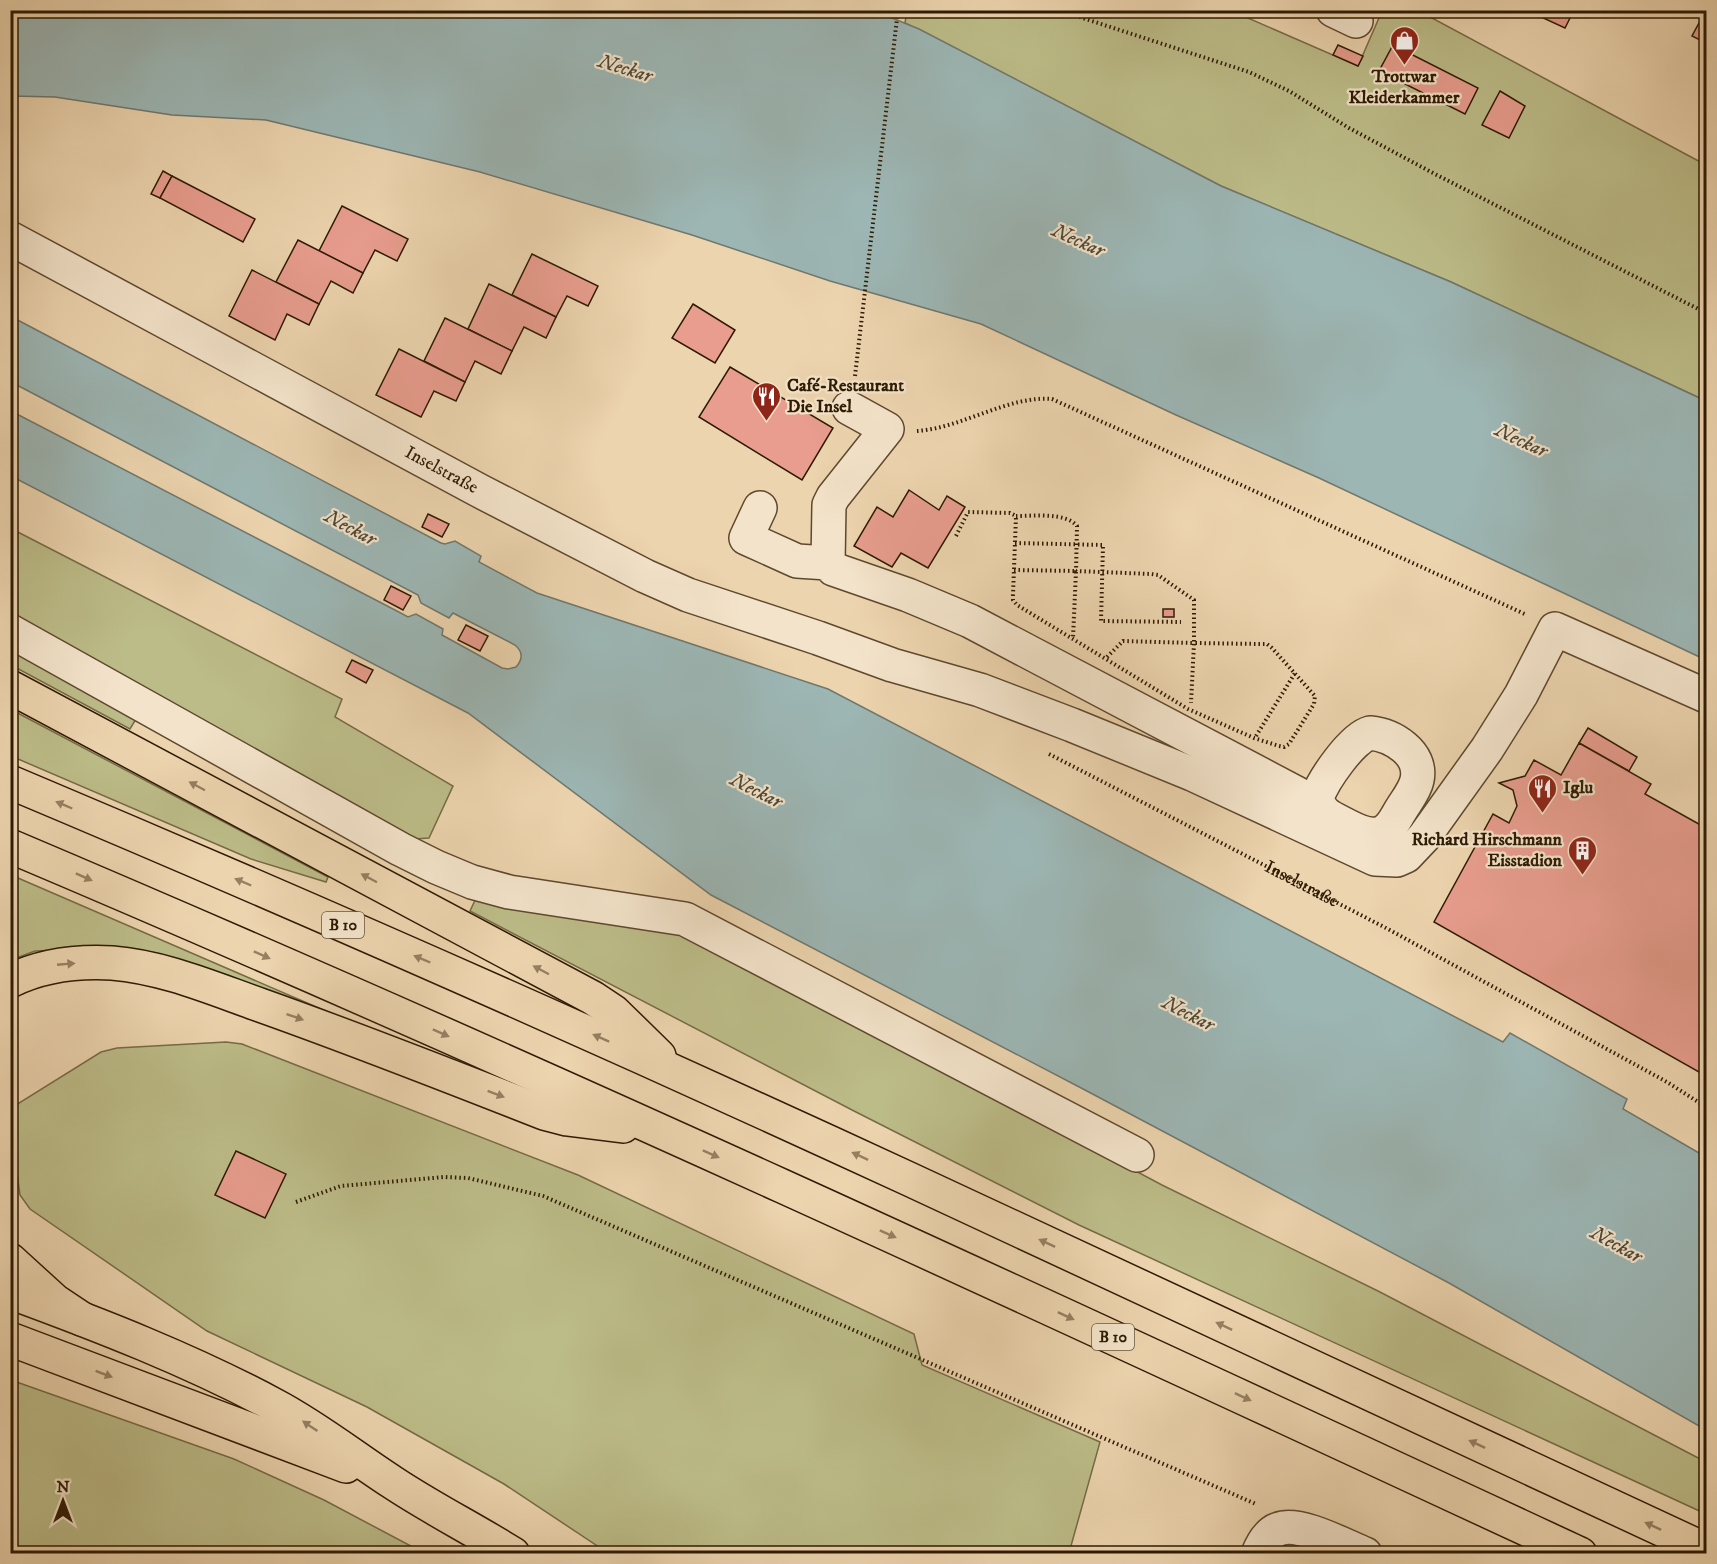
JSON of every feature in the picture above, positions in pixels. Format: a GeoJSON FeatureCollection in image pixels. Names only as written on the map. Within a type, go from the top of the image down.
{"type":"FeatureCollection","features":[{"type":"Feature","properties":{"kind":"main road"},"geometry":{"type":"LineString","coordinates":[[10,687],[593,998],[614,1012],[673,1071]]}},
{"type":"Feature","properties":{"kind":"main road","name":"B 10"},"geometry":{"type":"LineString","coordinates":[[10,782],[442,968],[673,1071],[1707,1550]]}},
{"type":"Feature","properties":{"kind":"main road","name":"B 10"},"geometry":{"type":"LineString","coordinates":[[10,846],[421,1024],[657,1130],[1580,1554]]}},
{"type":"Feature","properties":{"kind":"main road"},"geometry":{"type":"LineString","coordinates":[[10,981],[28,972],[56,965],[86,962],[114,963],[148,969],[189,980],[337,1032],[544,1113],[567,1119],[657,1130]]}},
{"type":"Feature","properties":{"kind":"main road"},"geometry":{"type":"LineString","coordinates":[[10,1260],[55,1301],[82,1318]]}},
{"type":"Feature","properties":{"kind":"main road"},"geometry":{"type":"LineString","coordinates":[[10,1292],[82,1318],[204,1370],[274,1404],[393,1483],[513,1554]]}},
{"type":"Feature","properties":{"kind":"main road"},"geometry":{"type":"LineString","coordinates":[[10,1339],[393,1483]]}},
{"type":"Feature","properties":{"kind":"street","name":"Inselstraße"},"geometry":{"type":"LineString","coordinates":[[10,238],[459,480],[645,576],[688,595],[892,665],[1009,701],[1192,774],[1267,808],[1322,818]]}},
{"type":"Feature","properties":{"kind":"street"},"geometry":{"type":"LineString","coordinates":[[849,408],[886,429],[832,497],[829,505],[828,563],[833,569],[908,595],[970,621],[1322,818],[1376,859],[1397,860],[1406,856],[1424,837],[1487,749],[1526,686],[1555,628],[1707,696]]}},
{"type":"Feature","properties":{"kind":"street"},"geometry":{"type":"LineString","coordinates":[[760,508],[746,538],[797,561],[828,563]]}},
{"type":"Feature","properties":{"kind":"street"},"geometry":{"type":"LineString","coordinates":[[10,632],[436,867],[472,882],[508,892],[685,919],[1137,1155]]}},
{"type":"Feature","properties":{"kind":"street"},"geometry":{"type":"LineString","coordinates":[[1258,1554],[1268,1537],[1278,1529],[1289,1527],[1306,1530],[1365,1554]]}},
{"type":"Feature","properties":{"kind":"path"},"geometry":{"type":"LineString","coordinates":[[858,352],[898,10]]}},
{"type":"Feature","properties":{"kind":"path"},"geometry":{"type":"LineString","coordinates":[[1058,10],[1249,72],[1289,91],[1349,128],[1422,167],[1707,313]]}},
{"type":"Feature","properties":{"kind":"path"},"geometry":{"type":"LineString","coordinates":[[886,429],[901,432],[928,430],[964,421],[1019,402],[1036,398],[1052,399],[1555,628]]}},
{"type":"Feature","properties":{"kind":"path"},"geometry":{"type":"LineString","coordinates":[[956,536],[968,512],[1067,518],[1077,526],[1073,639]]}},
{"type":"Feature","properties":{"kind":"path"},"geometry":{"type":"LineString","coordinates":[[1016,516],[1013,595],[1017,605],[1188,709],[1254,738],[1284,747],[1289,744],[1314,704],[1316,696],[1267,644],[1123,641],[1106,659]]}},
{"type":"Feature","properties":{"kind":"path"},"geometry":{"type":"LineString","coordinates":[[1015,543],[1103,545],[1101,621],[1181,622]]}},
{"type":"Feature","properties":{"kind":"path"},"geometry":{"type":"LineString","coordinates":[[1014,570],[1158,575],[1191,596],[1194,605],[1193,696],[1188,709]]}},
{"type":"Feature","properties":{"kind":"path"},"geometry":{"type":"LineString","coordinates":[[1254,738],[1294,673]]}},
{"type":"Feature","properties":{"kind":"path","name":"Inselstraße"},"geometry":{"type":"LineString","coordinates":[[1043,751],[1396,934],[1667,1082],[1707,1107]]}},
{"type":"Feature","properties":{"kind":"path"},"geometry":{"type":"LineString","coordinates":[[296,1202],[341,1186],[444,1177],[468,1178],[543,1196],[1251,1500],[1289,1527]]}},
{"type":"Feature","properties":{"kind":"green space"},"geometry":{"type":"Polygon","coordinates":[[[907,10],[1232,11],[1358,66],[1382,11],[1419,11],[1706,165],[1706,401],[1451,282],[1221,186],[905,23],[907,10]]]}},
{"type":"Feature","properties":{"kind":"green space"},"geometry":{"type":"Polygon","coordinates":[[[10,528],[342,699],[335,717],[453,786],[429,838],[415,839],[11,617],[10,528]]]}},
{"type":"Feature","properties":{"kind":"green space"},"geometry":{"type":"Polygon","coordinates":[[[10,644],[139,714],[130,729],[11,665],[10,644]]]}},
{"type":"Feature","properties":{"kind":"green space"},"geometry":{"type":"Polygon","coordinates":[[[10,709],[328,877],[326,882],[251,859],[11,756],[10,709]]]}},
{"type":"Feature","properties":{"kind":"green space"},"geometry":{"type":"Polygon","coordinates":[[[11,875],[349,1021],[109,948],[35,951],[11,960],[11,875]]]}},
{"type":"Feature","properties":{"kind":"green space"},"geometry":{"type":"Polygon","coordinates":[[[478,894],[664,925],[887,1039],[1162,1185],[1378,1291],[1706,1462],[1706,1514],[1079,1225],[470,911],[478,894]]]}},
{"type":"Feature","properties":{"kind":"green space"},"geometry":{"type":"Polygon","coordinates":[[[226,1042],[242,1044],[578,1175],[914,1334],[922,1365],[1100,1442],[1069,1553],[608,1553],[504,1484],[367,1407],[207,1331],[30,1209],[20,1195],[11,1130],[11,1113],[19,1103],[101,1052],[117,1048],[226,1042]]]}},
{"type":"Feature","properties":{"kind":"green space"},"geometry":{"type":"Polygon","coordinates":[[[11,1380],[234,1459],[324,1500],[424,1553],[11,1553],[11,1380]]]}},
{"type":"Feature","properties":{"kind":"water","name":"Neckar"},"geometry":{"type":"Polygon","coordinates":[[[10,11],[875,11],[919,29],[1221,186],[1451,282],[1706,401],[1706,660],[1319,478],[1176,415],[981,324],[830,281],[692,235],[480,172],[266,120],[172,115],[55,97],[11,96],[10,11]]]}},
{"type":"Feature","properties":{"kind":"water","name":"Neckar"},"geometry":{"type":"Polygon","coordinates":[[[10,316],[441,543],[455,541],[481,556],[479,562],[537,593],[828,689],[1503,1042],[1510,1033],[1627,1099],[1623,1109],[1706,1157],[1706,1430],[1449,1283],[711,895],[468,713],[11,476],[11,411],[408,617],[416,614],[443,629],[442,635],[502,668],[516,667],[520,661],[521,653],[515,645],[453,613],[449,618],[421,603],[418,595],[11,382],[10,316]]]}},
{"type":"Feature","properties":{"kind":"building"},"geometry":{"type":"Polygon","coordinates":[[[1545,10],[1574,10],[1565,28],[1541,17],[1545,10]]]}},
{"type":"Feature","properties":{"kind":"building"},"geometry":{"type":"Polygon","coordinates":[[[1706,10],[1706,43],[1692,36],[1706,10]]]}},
{"type":"Feature","properties":{"kind":"building"},"geometry":{"type":"Polygon","coordinates":[[[1338,45],[1363,56],[1358,66],[1333,55],[1338,45]]]}},
{"type":"Feature","properties":{"kind":"building"},"geometry":{"type":"Polygon","coordinates":[[[1393,45],[1478,88],[1465,114],[1379,71],[1393,45]]]}},
{"type":"Feature","properties":{"kind":"building"},"geometry":{"type":"Polygon","coordinates":[[[1500,91],[1525,106],[1509,138],[1482,125],[1500,91]]]}},
{"type":"Feature","properties":{"kind":"building"},"geometry":{"type":"Polygon","coordinates":[[[163,171],[172,176],[160,198],[151,194],[163,171]]]}},
{"type":"Feature","properties":{"kind":"building"},"geometry":{"type":"Polygon","coordinates":[[[172,176],[255,219],[243,242],[160,198],[172,176]]]}},
{"type":"Feature","properties":{"kind":"building"},"geometry":{"type":"Polygon","coordinates":[[[342,206],[408,239],[397,261],[375,250],[363,273],[319,251],[342,206]]]}},
{"type":"Feature","properties":{"kind":"building"},"geometry":{"type":"Polygon","coordinates":[[[298,240],[363,273],[353,293],[331,281],[319,304],[276,282],[298,240]]]}},
{"type":"Feature","properties":{"kind":"building"},"geometry":{"type":"Polygon","coordinates":[[[532,254],[598,286],[588,306],[567,296],[556,317],[512,295],[532,254]]]}},
{"type":"Feature","properties":{"kind":"building"},"geometry":{"type":"Polygon","coordinates":[[[252,270],[319,304],[309,325],[287,314],[275,340],[229,316],[252,270]]]}},
{"type":"Feature","properties":{"kind":"building"},"geometry":{"type":"Polygon","coordinates":[[[489,284],[556,317],[546,338],[524,327],[512,351],[468,329],[489,284]]]}},
{"type":"Feature","properties":{"kind":"building"},"geometry":{"type":"Polygon","coordinates":[[[693,304],[735,330],[715,363],[672,338],[693,304]]]}},
{"type":"Feature","properties":{"kind":"building"},"geometry":{"type":"Polygon","coordinates":[[[445,318],[512,351],[501,374],[475,361],[465,382],[424,361],[445,318]]]}},
{"type":"Feature","properties":{"kind":"building"},"geometry":{"type":"Polygon","coordinates":[[[399,349],[465,382],[456,401],[434,391],[421,417],[376,395],[399,349]]]}},
{"type":"Feature","properties":{"kind":"building","name":"Café-Restaurant Die Insel"},"geometry":{"type":"Polygon","coordinates":[[[730,367],[833,428],[802,480],[699,417],[730,367]]]}},
{"type":"Feature","properties":{"kind":"building"},"geometry":{"type":"Polygon","coordinates":[[[909,490],[939,510],[947,496],[965,507],[928,568],[901,553],[892,567],[854,546],[877,507],[893,517],[909,490]]]}},
{"type":"Feature","properties":{"kind":"building"},"geometry":{"type":"Polygon","coordinates":[[[428,514],[449,524],[442,537],[422,527],[428,514]]]}},
{"type":"Feature","properties":{"kind":"building"},"geometry":{"type":"Polygon","coordinates":[[[391,586],[411,596],[403,610],[384,600],[391,586]]]}},
{"type":"Feature","properties":{"kind":"building"},"geometry":{"type":"Polygon","coordinates":[[[1163,609],[1174,609],[1174,617],[1163,617],[1163,609]]]}},
{"type":"Feature","properties":{"kind":"building"},"geometry":{"type":"Polygon","coordinates":[[[466,625],[488,636],[480,651],[458,640],[466,625]]]}},
{"type":"Feature","properties":{"kind":"building"},"geometry":{"type":"Polygon","coordinates":[[[352,660],[373,670],[366,683],[346,672],[352,660]]]}},
{"type":"Feature","properties":{"kind":"building"},"geometry":{"type":"Polygon","coordinates":[[[1588,728],[1637,757],[1629,771],[1579,743],[1588,728]]]}},
{"type":"Feature","properties":{"kind":"building","name":"Richard Hirschmann Eisstadion"},"geometry":{"type":"Polygon","coordinates":[[[1579,743],[1651,784],[1645,794],[1706,828],[1706,1076],[1434,922],[1493,814],[1509,823],[1517,806],[1513,790],[1499,783],[1525,776],[1534,760],[1561,775],[1579,743]]]}},
{"type":"Feature","properties":{"kind":"building"},"geometry":{"type":"Polygon","coordinates":[[[236,1151],[286,1174],[265,1218],[215,1195],[236,1151]]]}},
{"type":"Feature","properties":{"kind":"place","name":"Trottwar Kleiderkammer"},"geometry":{"type":"Point","coordinates":[1404,66]}},
{"type":"Feature","properties":{"kind":"place","name":"Café-Restaurant Die Insel"},"geometry":{"type":"Point","coordinates":[766,422]}},
{"type":"Feature","properties":{"kind":"place","name":"Iglu"},"geometry":{"type":"Point","coordinates":[1542,814]}},
{"type":"Feature","properties":{"kind":"place","name":"Richard Hirschmann Eisstadion"},"geometry":{"type":"Point","coordinates":[1583,876]}}]}
